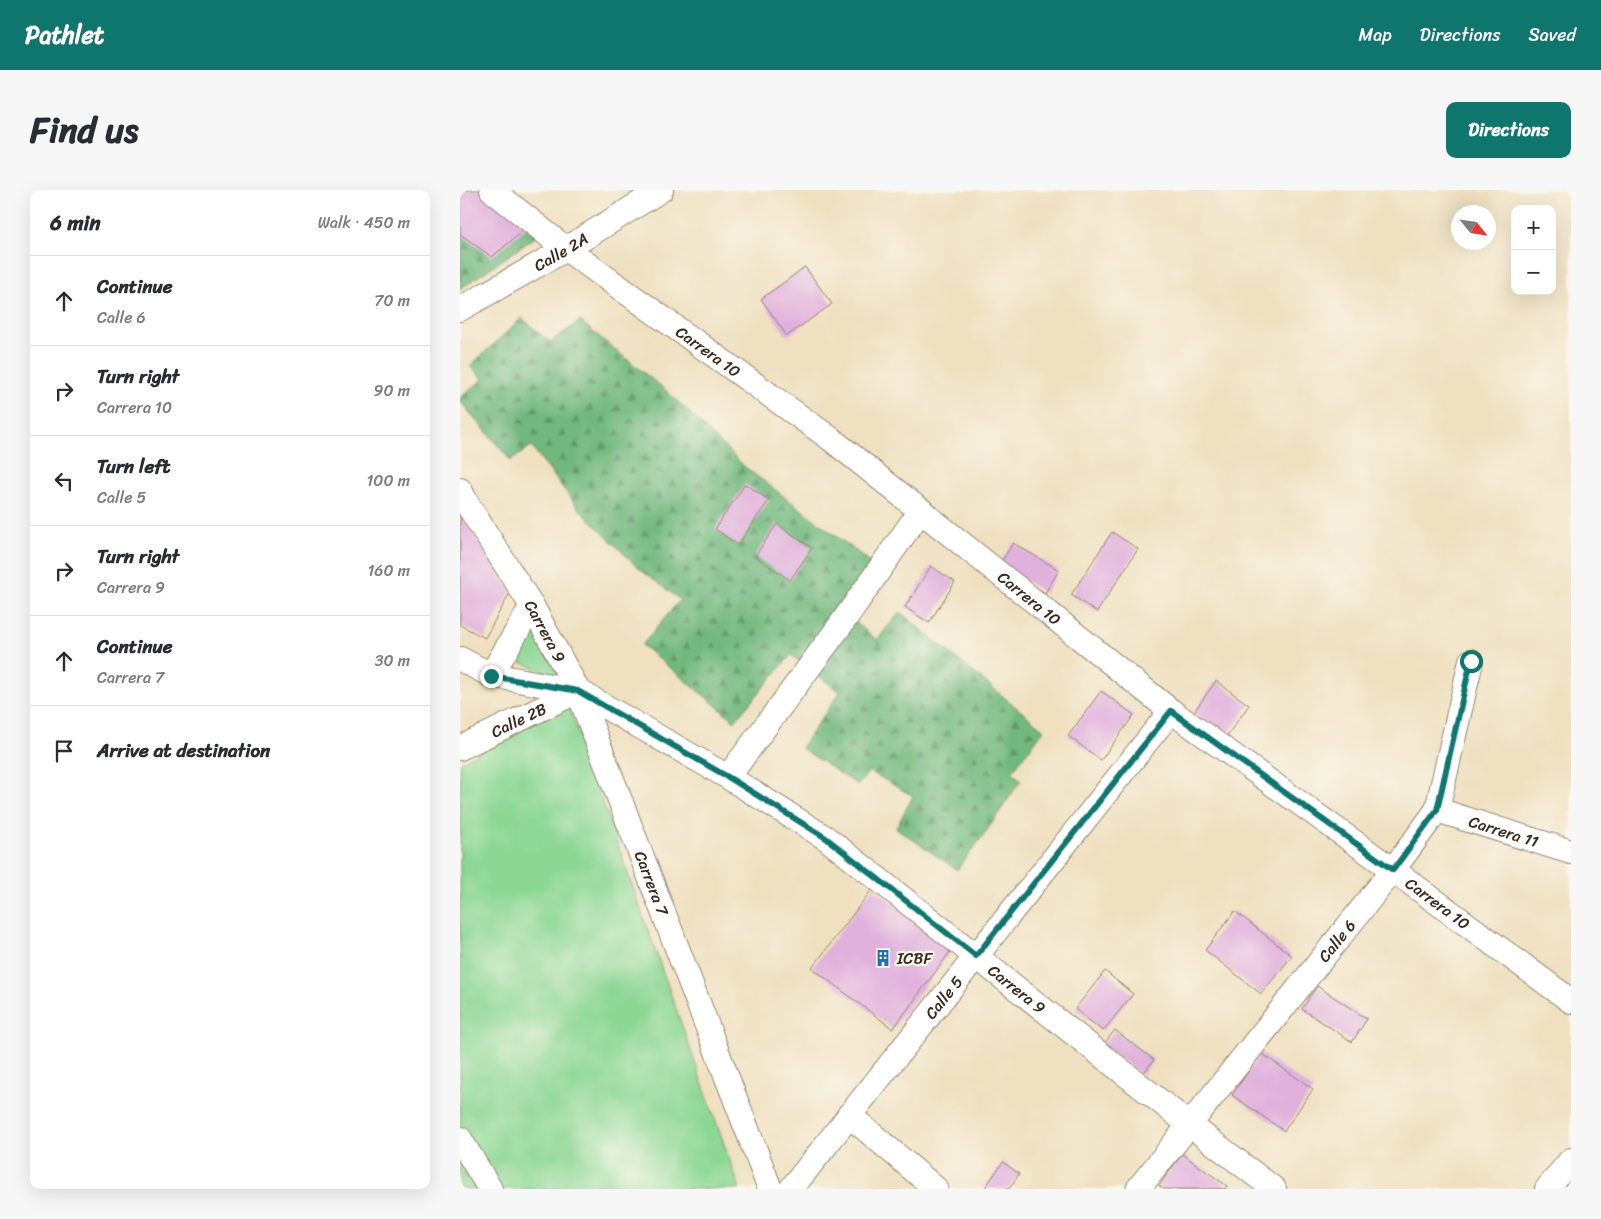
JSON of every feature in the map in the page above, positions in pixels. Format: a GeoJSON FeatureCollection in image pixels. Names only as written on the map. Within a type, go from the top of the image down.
{"type":"FeatureCollection","features":[{"type":"Feature","properties":{"kind":"street","name":"Carrera 10"},"geometry":{"type":"LineString","coordinates":[[492,190],[566,249],[831,440],[1171,711],[1393,870],[1571,1001]]}},
{"type":"Feature","properties":{"kind":"street","name":"Calle 2A"},"geometry":{"type":"LineString","coordinates":[[460,309],[566,249],[661,190]]}},
{"type":"Feature","properties":{"kind":"street","name":"Carrera 9"},"geometry":{"type":"LineString","coordinates":[[463,499],[532,606],[578,691],[728,777],[826,838],[1274,1189]]}},
{"type":"Feature","properties":{"kind":"street"},"geometry":{"type":"LineString","coordinates":[[728,777],[842,624],[921,510]]}},
{"type":"Feature","properties":{"kind":"street"},"geometry":{"type":"LineString","coordinates":[[491,676],[532,606]]}},
{"type":"Feature","properties":{"kind":"street"},"geometry":{"type":"LineString","coordinates":[[460,660],[491,676],[578,691]]}},
{"type":"Feature","properties":{"kind":"street","name":"Calle 6"},"geometry":{"type":"LineString","coordinates":[[1138,1189],[1393,870],[1437,810],[1471,661]]}},
{"type":"Feature","properties":{"kind":"street","name":"Calle 2B"},"geometry":{"type":"LineString","coordinates":[[460,748],[578,691]]}},
{"type":"Feature","properties":{"kind":"street","name":"Carrera 7"},"geometry":{"type":"LineString","coordinates":[[578,691],[770,1189]]}},
{"type":"Feature","properties":{"kind":"street","name":"Calle 5"},"geometry":{"type":"LineString","coordinates":[[791,1189],[1171,711]]}},
{"type":"Feature","properties":{"kind":"street","name":"Carrera 11"},"geometry":{"type":"LineString","coordinates":[[1437,810],[1571,852]]}},
{"type":"Feature","properties":{"kind":"street"},"geometry":{"type":"LineString","coordinates":[[849,1115],[936,1189]]}},
{"type":"Feature","properties":{"kind":"street"},"geometry":{"type":"LineString","coordinates":[[460,1139],[490,1189]]}},
{"type":"Feature","properties":{"kind":"street"},"geometry":{"type":"LineString","coordinates":[[1547,1189],[1571,1160]]}},
{"type":"Feature","properties":{"kind":"green space"},"geometry":{"type":"Polygon","coordinates":[[[460,190],[549,228],[460,289],[460,190]]]}},
{"type":"Feature","properties":{"kind":"green space"},"geometry":{"type":"Polygon","coordinates":[[[522,318],[550,342],[580,321],[669,393],[745,467],[872,563],[843,612],[877,640],[900,612],[1044,730],[1012,772],[1021,780],[988,829],[957,870],[896,828],[913,796],[869,771],[858,785],[801,748],[840,692],[791,655],[735,721],[642,645],[680,600],[637,567],[579,509],[531,446],[511,461],[460,401],[460,398],[483,379],[470,366],[522,318]]]}},
{"type":"Feature","properties":{"kind":"green space"},"geometry":{"type":"Polygon","coordinates":[[[530,625],[562,678],[509,658],[530,625]]]}},
{"type":"Feature","properties":{"kind":"green space"},"geometry":{"type":"Polygon","coordinates":[[[567,702],[740,1189],[495,1189],[460,1126],[460,763],[567,702]]]}},
{"type":"Feature","properties":{"kind":"green space"},"geometry":{"type":"Polygon","coordinates":[[[460,1155],[479,1189],[460,1189],[460,1155]]]}},
{"type":"Feature","properties":{"kind":"building"},"geometry":{"type":"Polygon","coordinates":[[[460,190],[486,190],[531,224],[492,257],[460,234],[460,190]]]}},
{"type":"Feature","properties":{"kind":"building"},"geometry":{"type":"Polygon","coordinates":[[[805,267],[832,304],[787,336],[761,299],[805,267]]]}},
{"type":"Feature","properties":{"kind":"building"},"geometry":{"type":"Polygon","coordinates":[[[745,484],[769,500],[738,545],[715,529],[745,484]]]}},
{"type":"Feature","properties":{"kind":"building"},"geometry":{"type":"Polygon","coordinates":[[[460,514],[511,591],[485,638],[460,625],[460,514]]]}},
{"type":"Feature","properties":{"kind":"building"},"geometry":{"type":"Polygon","coordinates":[[[777,524],[812,548],[790,580],[755,556],[777,524]]]}},
{"type":"Feature","properties":{"kind":"building"},"geometry":{"type":"Polygon","coordinates":[[[1112,532],[1138,549],[1097,612],[1071,595],[1112,532]]]}},
{"type":"Feature","properties":{"kind":"building"},"geometry":{"type":"Polygon","coordinates":[[[1013,543],[1059,570],[1045,593],[999,565],[1013,543]]]}},
{"type":"Feature","properties":{"kind":"building"},"geometry":{"type":"Polygon","coordinates":[[[931,566],[955,582],[929,623],[905,607],[931,566]]]}},
{"type":"Feature","properties":{"kind":"building"},"geometry":{"type":"Polygon","coordinates":[[[1216,681],[1249,705],[1226,737],[1193,713],[1216,681]]]}},
{"type":"Feature","properties":{"kind":"building"},"geometry":{"type":"Polygon","coordinates":[[[1101,691],[1134,715],[1101,760],[1068,736],[1101,691]]]}},
{"type":"Feature","properties":{"kind":"building","name":"ICBF"},"geometry":{"type":"Polygon","coordinates":[[[873,888],[953,948],[893,1029],[812,968],[873,888]]]}},
{"type":"Feature","properties":{"kind":"building"},"geometry":{"type":"Polygon","coordinates":[[[1235,911],[1292,956],[1261,994],[1205,950],[1235,911]]]}},
{"type":"Feature","properties":{"kind":"building"},"geometry":{"type":"Polygon","coordinates":[[[1105,971],[1133,994],[1103,1031],[1075,1009],[1105,971]]]}},
{"type":"Feature","properties":{"kind":"building"},"geometry":{"type":"Polygon","coordinates":[[[1317,986],[1367,1019],[1352,1042],[1302,1009],[1317,986]]]}},
{"type":"Feature","properties":{"kind":"building"},"geometry":{"type":"Polygon","coordinates":[[[1115,1030],[1154,1060],[1142,1075],[1103,1045],[1115,1030]]]}},
{"type":"Feature","properties":{"kind":"building"},"geometry":{"type":"Polygon","coordinates":[[[1261,1053],[1313,1089],[1284,1131],[1232,1095],[1261,1053]]]}},
{"type":"Feature","properties":{"kind":"building"},"geometry":{"type":"Polygon","coordinates":[[[1182,1154],[1227,1186],[1225,1189],[1164,1189],[1159,1186],[1182,1154]]]}},
{"type":"Feature","properties":{"kind":"building"},"geometry":{"type":"Polygon","coordinates":[[[1003,1162],[1019,1174],[1009,1189],[984,1189],[1003,1162]]]}},
{"type":"Feature","properties":{"kind":"place","name":"ICBF"},"geometry":{"type":"Point","coordinates":[883,958]}},
{"type":"Feature","properties":{"kind":"route"},"geometry":{"type":"LineString","coordinates":[[491,676],[578,691],[728,777],[826,838],[976,956],[1171,711],[1393,870],[1437,810],[1471,661]]}}]}
